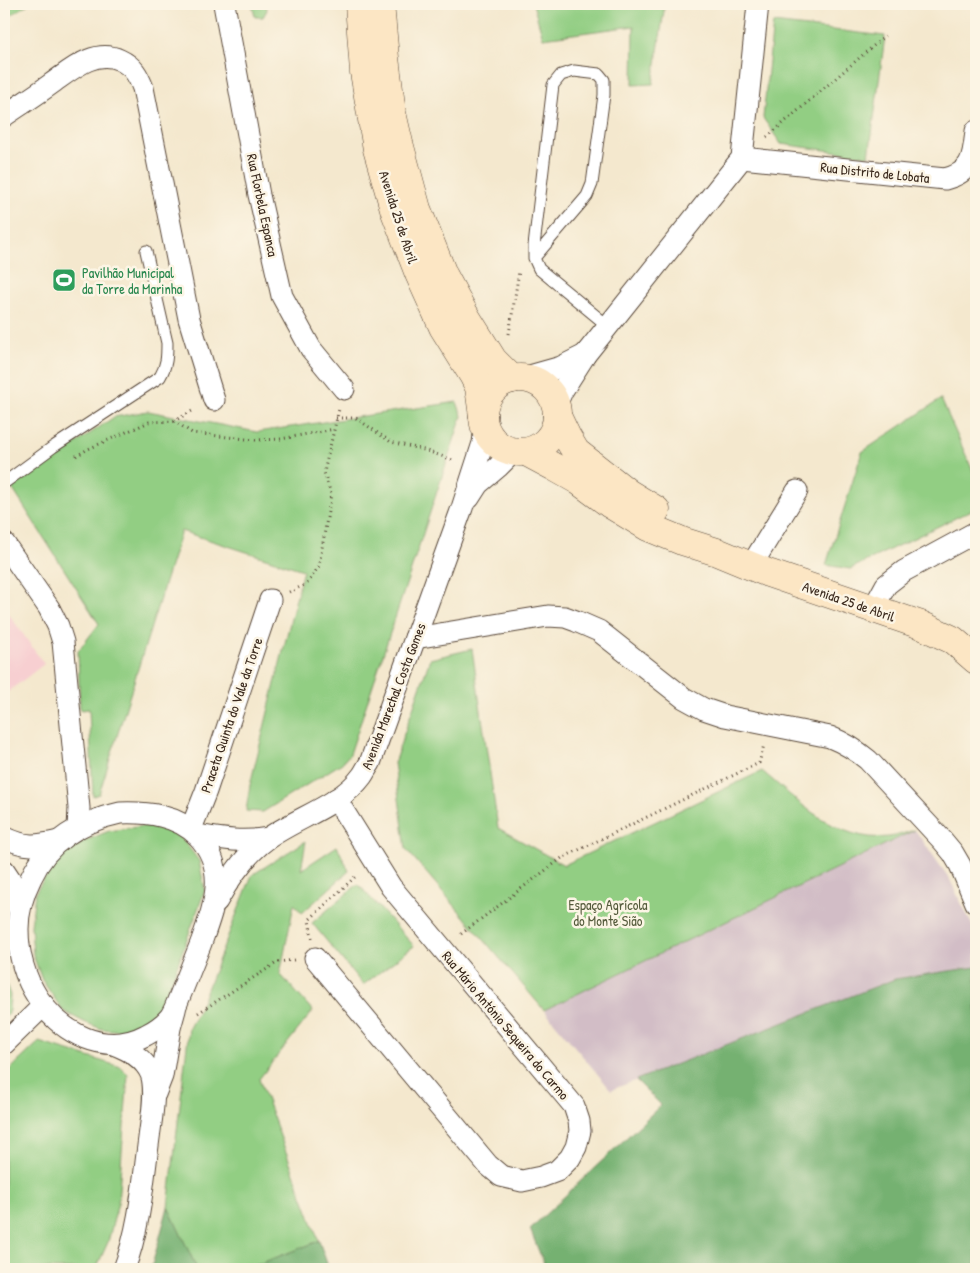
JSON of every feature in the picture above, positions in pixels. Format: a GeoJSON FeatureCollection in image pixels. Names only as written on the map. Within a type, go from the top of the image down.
{"type":"FeatureCollection","features":[{"type":"Feature","properties":{"kind":"main road","name":"Avenida 25 de Abril"},"geometry":{"type":"LineString","coordinates":[[359,4],[364,72],[378,149],[395,212],[418,274],[443,327],[479,387],[484,422]]}},
{"type":"Feature","properties":{"kind":"main road","name":"Avenida 25 de Abril"},"geometry":{"type":"LineString","coordinates":[[380,4],[392,113],[417,209],[443,274],[480,340],[493,360],[512,375]]}},
{"type":"Feature","properties":{"kind":"main road"},"geometry":{"type":"LineString","coordinates":[[512,375],[534,380],[543,386],[551,394],[557,410],[555,428],[548,440],[539,448],[520,452],[501,448],[492,440],[484,422],[484,405],[488,396],[494,388],[512,375]]}},
{"type":"Feature","properties":{"kind":"main road","name":"Avenida 25 de Abril"},"geometry":{"type":"LineString","coordinates":[[557,410],[567,437],[576,452],[628,494],[670,519],[717,552]]}},
{"type":"Feature","properties":{"kind":"main road","name":"Avenida 25 de Abril"},"geometry":{"type":"LineString","coordinates":[[520,452],[564,472],[610,504],[648,527],[751,566],[921,625],[952,640],[976,660]]}},
{"type":"Feature","properties":{"kind":"street","name":"Rua Florbela Espanca"},"geometry":{"type":"LineString","coordinates":[[224,4],[259,195],[282,296],[311,349],[344,389]]}},
{"type":"Feature","properties":{"kind":"street"},"geometry":{"type":"LineString","coordinates":[[557,410],[562,391],[585,355],[742,158],[758,4]]}},
{"type":"Feature","properties":{"kind":"street"},"geometry":{"type":"LineString","coordinates":[[4,116],[81,64],[96,57],[114,57],[125,62],[137,73],[143,88],[189,319],[214,400]]}},
{"type":"Feature","properties":{"kind":"street","name":"Rua Distrito de Lobata"},"geometry":{"type":"LineString","coordinates":[[742,158],[945,179],[954,177],[969,164],[974,153],[976,131]]}},
{"type":"Feature","properties":{"kind":"street"},"geometry":{"type":"LineString","coordinates":[[512,375],[561,367],[585,355]]}},
{"type":"Feature","properties":{"kind":"street","name":"Avenida Marechal Costa Gomes"},"geometry":{"type":"LineString","coordinates":[[213,909],[226,884],[250,852],[268,838],[351,789],[370,763],[462,508],[482,443],[484,422]]}},
{"type":"Feature","properties":{"kind":"street","name":"Avenida Marechal Costa Gomes"},"geometry":{"type":"LineString","coordinates":[[462,508],[478,484],[520,452]]}},
{"type":"Feature","properties":{"kind":"street"},"geometry":{"type":"LineString","coordinates":[[751,566],[797,492]]}},
{"type":"Feature","properties":{"kind":"street"},"geometry":{"type":"LineString","coordinates":[[873,609],[886,585],[904,571],[976,532]]}},
{"type":"Feature","properties":{"kind":"street"},"geometry":{"type":"LineString","coordinates":[[4,543],[50,608],[58,626],[64,659],[79,808],[78,828]]}},
{"type":"Feature","properties":{"kind":"street","name":"Praceta Quinta do Vale da Torre"},"geometry":{"type":"LineString","coordinates":[[194,832],[270,600]]}},
{"type":"Feature","properties":{"kind":"street"},"geometry":{"type":"LineString","coordinates":[[415,638],[527,618],[565,617],[587,625],[599,632],[684,698],[704,709],[725,716],[830,737],[842,742],[854,748],[868,760],[943,841],[960,865],[976,902]]}},
{"type":"Feature","properties":{"kind":"street","name":"Rua Mário António Sequeira do Carmo"},"geometry":{"type":"LineString","coordinates":[[315,958],[488,1165],[501,1176],[522,1181],[542,1177],[557,1171],[570,1158],[580,1131],[574,1106],[392,887],[336,799]]}},
{"type":"Feature","properties":{"kind":"street"},"geometry":{"type":"LineString","coordinates":[[124,1269],[140,1210],[154,1097],[162,1076],[177,1003],[213,909],[217,884],[216,869],[212,856],[205,843],[194,832],[176,821],[160,815],[136,812],[120,813],[87,823],[70,833],[48,851],[34,871],[23,896],[19,912],[18,943],[26,974],[32,988],[44,1005],[58,1020],[76,1034],[94,1041],[113,1044],[137,1056],[146,1065],[151,1076],[154,1097]]}},
{"type":"Feature","properties":{"kind":"street","name":"Avenida Marechal Costa Gomes"},"geometry":{"type":"LineString","coordinates":[[194,832],[225,840],[240,841],[268,838]]}},
{"type":"Feature","properties":{"kind":"street"},"geometry":{"type":"LineString","coordinates":[[4,837],[24,845],[36,846],[59,841]]}},
{"type":"Feature","properties":{"kind":"street"},"geometry":{"type":"LineString","coordinates":[[4,870],[10,880],[19,912]]}},
{"type":"Feature","properties":{"kind":"street"},"geometry":{"type":"LineString","coordinates":[[113,1044],[136,1041],[152,1032],[170,1016],[177,1003]]}},
{"type":"Feature","properties":{"kind":"street"},"geometry":{"type":"LineString","coordinates":[[4,1044],[44,1005]]}},
{"type":"Feature","properties":{"kind":"lane"},"geometry":{"type":"LineString","coordinates":[[534,258],[590,190],[604,94],[604,80],[599,74],[574,71],[561,76],[553,85],[534,258],[539,269],[608,326]]}},
{"type":"Feature","properties":{"kind":"lane"},"geometry":{"type":"LineString","coordinates":[[4,483],[53,447],[160,377],[165,368],[167,343],[146,251]]}},
{"type":"Feature","properties":{"kind":"path"},"geometry":{"type":"LineString","coordinates":[[742,158],[885,36]]}},
{"type":"Feature","properties":{"kind":"path"},"geometry":{"type":"LineString","coordinates":[[512,375],[520,269],[534,258]]}},
{"type":"Feature","properties":{"kind":"path"},"geometry":{"type":"LineString","coordinates":[[270,600],[307,584],[318,566],[331,494],[324,472],[344,389]]}},
{"type":"Feature","properties":{"kind":"path"},"geometry":{"type":"LineString","coordinates":[[71,459],[88,449],[150,422],[174,421],[214,400]]}},
{"type":"Feature","properties":{"kind":"path"},"geometry":{"type":"LineString","coordinates":[[336,418],[356,418],[392,442],[424,450],[461,463]]}},
{"type":"Feature","properties":{"kind":"path"},"geometry":{"type":"LineString","coordinates":[[174,421],[192,433],[255,440],[281,439],[334,429]]}},
{"type":"Feature","properties":{"kind":"path"},"geometry":{"type":"LineString","coordinates":[[442,948],[562,858],[759,763]]}},
{"type":"Feature","properties":{"kind":"path"},"geometry":{"type":"LineString","coordinates":[[309,920],[374,859]]}},
{"type":"Feature","properties":{"kind":"path"},"geometry":{"type":"LineString","coordinates":[[170,1031],[278,962],[315,958]]}},
{"type":"Feature","properties":{"kind":"shaded area"},"geometry":{"type":"Polygon","coordinates":[[[4,607],[44,664],[4,695],[4,607]]]}},
{"type":"Feature","properties":{"kind":"shaded area"},"geometry":{"type":"Polygon","coordinates":[[[915,830],[949,878],[976,933],[976,967],[895,979],[611,1090],[544,1010],[915,830]]]}},
{"type":"Feature","properties":{"kind":"green space"},"geometry":{"type":"Polygon","coordinates":[[[4,4],[28,4],[4,20],[4,4]]]}},
{"type":"Feature","properties":{"kind":"green space"},"geometry":{"type":"Polygon","coordinates":[[[252,4],[266,4],[267,10],[263,17],[255,17],[252,4]]]}},
{"type":"Feature","properties":{"kind":"green space"},"geometry":{"type":"Polygon","coordinates":[[[533,4],[665,4],[653,84],[633,85],[634,26],[543,38],[533,4]]]}},
{"type":"Feature","properties":{"kind":"green space"},"geometry":{"type":"Polygon","coordinates":[[[773,23],[885,36],[869,156],[781,144],[763,118],[773,23]]]}},
{"type":"Feature","properties":{"kind":"green space"},"geometry":{"type":"Polygon","coordinates":[[[941,399],[976,478],[976,508],[850,569],[826,565],[862,452],[941,399]]]}},
{"type":"Feature","properties":{"kind":"green space"},"geometry":{"type":"Polygon","coordinates":[[[457,402],[462,416],[350,754],[342,763],[263,812],[246,811],[250,785],[303,570],[181,531],[99,794],[93,796],[89,709],[80,710],[78,651],[99,624],[12,488],[114,417],[148,411],[257,432],[457,402]]]}},
{"type":"Feature","properties":{"kind":"green space","name":"Espaço Agrícola do Monte Sião"},"geometry":{"type":"Polygon","coordinates":[[[472,649],[498,828],[564,865],[762,771],[805,807],[836,827],[870,837],[889,837],[915,830],[544,1010],[406,849],[394,763],[430,659],[472,649]]]}},
{"type":"Feature","properties":{"kind":"green space"},"geometry":{"type":"Polygon","coordinates":[[[143,826],[162,829],[181,837],[199,861],[205,890],[166,996],[148,1020],[130,1032],[102,1029],[63,1011],[42,980],[33,955],[31,926],[35,893],[57,859],[82,842],[109,831],[143,826]]]}},
{"type":"Feature","properties":{"kind":"green space"},"geometry":{"type":"Polygon","coordinates":[[[306,841],[301,870],[337,846],[349,871],[302,913],[294,904],[280,974],[313,1011],[259,1079],[319,1241],[246,1269],[197,1269],[168,1207],[189,1028],[200,1007],[252,875],[306,841]]]}},
{"type":"Feature","properties":{"kind":"green space"},"geometry":{"type":"Polygon","coordinates":[[[358,884],[414,946],[363,985],[312,923],[358,884]]]}},
{"type":"Feature","properties":{"kind":"green space"},"geometry":{"type":"Polygon","coordinates":[[[976,967],[976,1269],[546,1269],[530,1229],[661,1105],[636,1080],[895,979],[976,967]]]}},
{"type":"Feature","properties":{"kind":"green space"},"geometry":{"type":"Polygon","coordinates":[[[4,978],[10,995],[9,1013],[4,1018],[4,978]]]}},
{"type":"Feature","properties":{"kind":"green space"},"geometry":{"type":"Polygon","coordinates":[[[39,1042],[121,1067],[128,1075],[118,1203],[108,1242],[96,1269],[4,1269],[4,1075],[39,1042]]]}},
{"type":"Feature","properties":{"kind":"green space"},"geometry":{"type":"Polygon","coordinates":[[[168,1207],[197,1269],[151,1269],[168,1207]]]}},
{"type":"Feature","properties":{"kind":"green space"},"geometry":{"type":"Polygon","coordinates":[[[319,1241],[329,1269],[246,1269],[319,1241]]]}},
{"type":"Feature","properties":{"kind":"place","name":"Pavilhão Municipal da Torre da Marinha"},"geometry":{"type":"Point","coordinates":[64,280]}}]}
